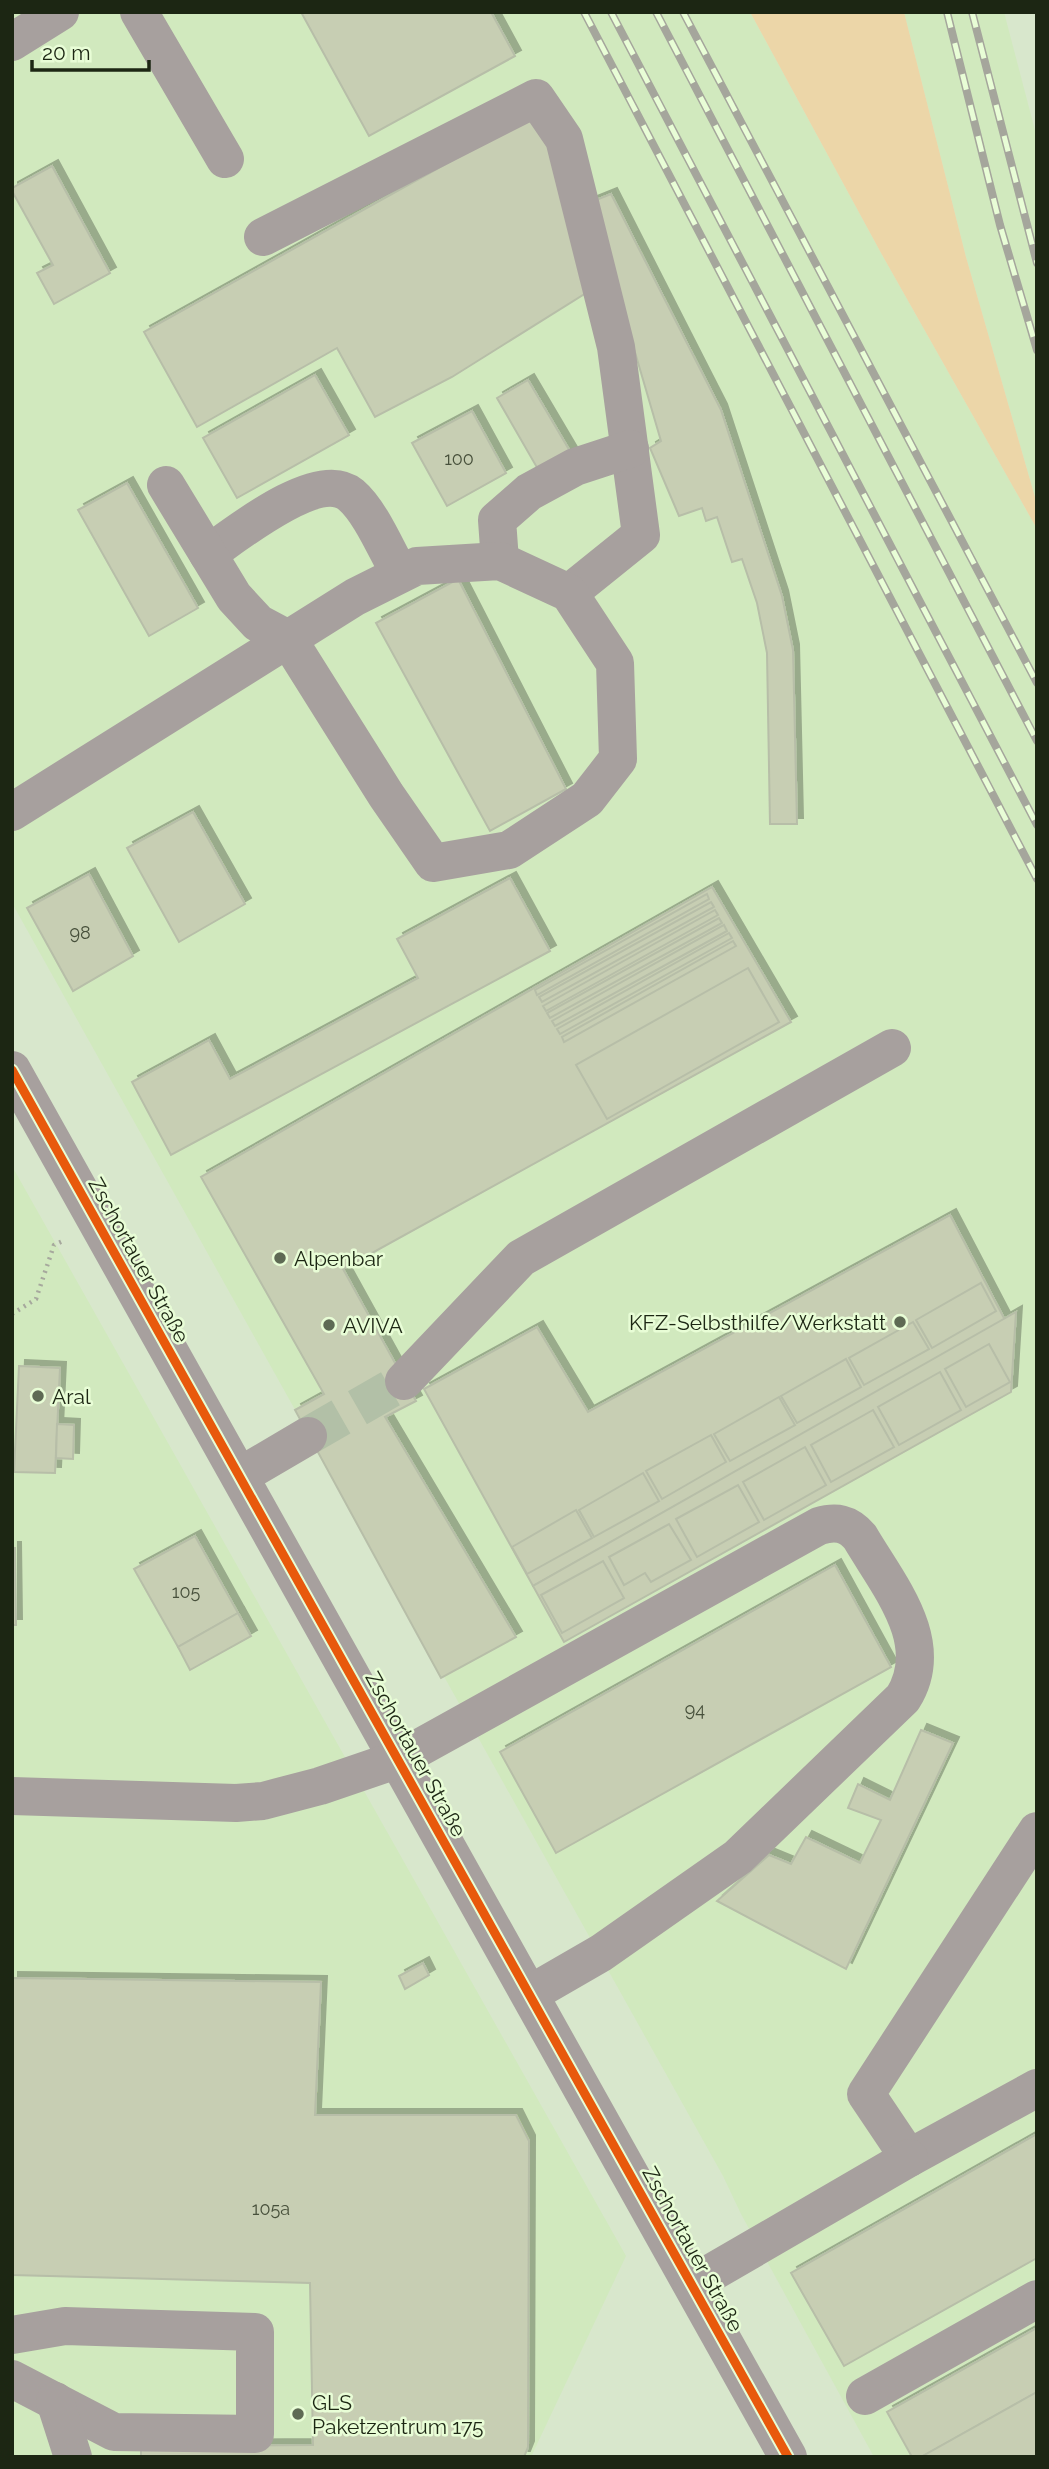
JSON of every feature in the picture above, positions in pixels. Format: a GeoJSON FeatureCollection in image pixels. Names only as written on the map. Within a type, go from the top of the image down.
{"type":"FeatureCollection","features":[{"type":"Feature","properties":{"kind":"street"},"geometry":{"type":"LineString","coordinates":[[12,42],[60,12]]}},
{"type":"Feature","properties":{"kind":"street"},"geometry":{"type":"LineString","coordinates":[[139,12],[225,159]]}},
{"type":"Feature","properties":{"kind":"street"},"geometry":{"type":"LineString","coordinates":[[263,237],[536,98],[565,139],[617,347],[641,535],[569,593]]}},
{"type":"Feature","properties":{"kind":"street"},"geometry":{"type":"LineString","coordinates":[[500,561],[497,520],[529,492],[575,467],[630,449]]}},
{"type":"Feature","properties":{"kind":"street"},"geometry":{"type":"LineString","coordinates":[[12,811],[288,639],[355,597],[417,566],[500,561],[569,593],[615,663],[618,759],[587,799],[509,850],[433,863],[386,795],[288,639],[258,623],[234,597],[166,485]]}},
{"type":"Feature","properties":{"kind":"street"},"geometry":{"type":"LineString","coordinates":[[208,554],[249,525],[305,492],[333,487],[351,495],[366,513],[400,574]]}},
{"type":"Feature","properties":{"kind":"street"},"geometry":{"type":"LineString","coordinates":[[404,1381],[521,1258],[892,1048]]}},
{"type":"Feature","properties":{"kind":"street","name":"Zschortauer Straße"},"geometry":{"type":"LineString","coordinates":[[12,1070],[789,2457]]}},
{"type":"Feature","properties":{"kind":"street"},"geometry":{"type":"LineString","coordinates":[[240,1476],[308,1436]]}},
{"type":"Feature","properties":{"kind":"street"},"geometry":{"type":"LineString","coordinates":[[12,1796],[236,1803],[263,1801],[320,1786],[399,1759],[819,1526],[844,1525],[853,1529],[911,1625],[915,1645],[915,1674],[903,1698],[738,1857],[601,1953],[530,1994]]}},
{"type":"Feature","properties":{"kind":"street"},"geometry":{"type":"LineString","coordinates":[[909,2158],[866,2094],[1037,1831]]}},
{"type":"Feature","properties":{"kind":"street"},"geometry":{"type":"LineString","coordinates":[[692,2284],[909,2158],[1037,2088]]}},
{"type":"Feature","properties":{"kind":"street"},"geometry":{"type":"LineString","coordinates":[[865,2396],[1037,2299]]}},
{"type":"Feature","properties":{"kind":"street"},"geometry":{"type":"LineString","coordinates":[[12,2335],[65,2326],[255,2332],[255,2434],[114,2432],[12,2379]]}},
{"type":"Feature","properties":{"kind":"street"},"geometry":{"type":"LineString","coordinates":[[55,2401],[73,2457]]}},
{"type":"Feature","properties":{"kind":"path"},"geometry":{"type":"LineString","coordinates":[[12,1314],[36,1299],[54,1245],[99,1224]]}},
{"type":"Feature","properties":{"kind":"shaded area"},"geometry":{"type":"Polygon","coordinates":[[[12,12],[750,12],[881,253],[1037,529],[1037,2457],[874,2457],[741,2214],[723,2176],[12,903],[12,12]]]}},
{"type":"Feature","properties":{"kind":"shaded area"},"geometry":{"type":"Polygon","coordinates":[[[750,12],[904,12],[966,257],[1037,504],[1037,529],[881,253],[750,12]]]}},
{"type":"Feature","properties":{"kind":"shaded area"},"geometry":{"type":"Polygon","coordinates":[[[904,12],[1004,12],[1037,138],[1037,504],[966,257],[904,12]]]}},
{"type":"Feature","properties":{"kind":"shaded area"},"geometry":{"type":"Polygon","coordinates":[[[12,1166],[626,2256],[531,2457],[12,2457],[12,1166]]]}},
{"type":"Feature","properties":{"kind":"building"},"geometry":{"type":"Polygon","coordinates":[[[301,12],[491,12],[515,56],[369,136],[301,12]]]}},
{"type":"Feature","properties":{"kind":"building"},"geometry":{"type":"Polygon","coordinates":[[[532,116],[558,158],[594,288],[452,377],[375,417],[337,348],[197,427],[144,332],[532,116]]]}},
{"type":"Feature","properties":{"kind":"building"},"geometry":{"type":"Polygon","coordinates":[[[52,166],[110,273],[54,304],[37,273],[53,265],[12,191],[12,188],[52,166]]]}},
{"type":"Feature","properties":{"kind":"building"},"geometry":{"type":"Polygon","coordinates":[[[611,194],[721,410],[782,596],[793,650],[797,824],[770,824],[767,653],[757,603],[742,559],[732,562],[717,517],[706,521],[702,508],[679,516],[650,448],[661,441],[591,202],[611,194]]]}},
{"type":"Feature","properties":{"kind":"building"},"geometry":{"type":"Polygon","coordinates":[[[315,375],[349,435],[237,498],[203,438],[315,375]]]}},
{"type":"Feature","properties":{"kind":"building"},"geometry":{"type":"Polygon","coordinates":[[[528,380],[571,453],[539,471],[497,398],[528,380]]]}},
{"type":"Feature","properties":{"kind":"building"},"geometry":{"type":"Polygon","coordinates":[[[472,411],[506,473],[447,506],[412,443],[472,411]]]}},
{"type":"Feature","properties":{"kind":"building"},"geometry":{"type":"Polygon","coordinates":[[[127,483],[198,608],[149,636],[78,510],[127,483]]]}},
{"type":"Feature","properties":{"kind":"building"},"geometry":{"type":"Polygon","coordinates":[[[458,579],[566,789],[490,831],[376,623],[458,579]]]}},
{"type":"Feature","properties":{"kind":"building"},"geometry":{"type":"Polygon","coordinates":[[[193,812],[245,904],[179,942],[127,848],[193,812]]]}},
{"type":"Feature","properties":{"kind":"building"},"geometry":{"type":"Polygon","coordinates":[[[89,874],[133,956],[73,991],[27,908],[89,874]]]}},
{"type":"Feature","properties":{"kind":"building"},"geometry":{"type":"Polygon","coordinates":[[[510,878],[550,951],[171,1155],[132,1082],[209,1040],[230,1079],[418,978],[397,939],[510,878]]]}},
{"type":"Feature","properties":{"kind":"building","name":"AVIVA"},"geometry":{"type":"Polygon","coordinates":[[[712,887],[791,1022],[343,1269],[416,1401],[385,1417],[516,1637],[441,1678],[295,1410],[324,1394],[201,1177],[712,887]]]}},
{"type":"Feature","properties":{"kind":"building"},"geometry":{"type":"Polygon","coordinates":[[[707,894],[709,899],[537,995],[535,990],[707,894]]]}},
{"type":"Feature","properties":{"kind":"building"},"geometry":{"type":"Polygon","coordinates":[[[711,902],[714,907],[542,1002],[539,997],[711,902]]]}},
{"type":"Feature","properties":{"kind":"building"},"geometry":{"type":"Polygon","coordinates":[[[715,910],[718,915],[546,1011],[543,1006],[715,910]]]}},
{"type":"Feature","properties":{"kind":"building"},"geometry":{"type":"Polygon","coordinates":[[[719,918],[722,923],[550,1018],[547,1013],[719,918]]]}},
{"type":"Feature","properties":{"kind":"building"},"geometry":{"type":"Polygon","coordinates":[[[724,925],[727,931],[555,1026],[552,1021],[724,925]]]}},
{"type":"Feature","properties":{"kind":"building"},"geometry":{"type":"Polygon","coordinates":[[[729,933],[732,938],[560,1034],[557,1029],[729,933]]]}},
{"type":"Feature","properties":{"kind":"building"},"geometry":{"type":"Polygon","coordinates":[[[733,941],[736,946],[564,1042],[562,1037],[733,941]]]}},
{"type":"Feature","properties":{"kind":"building"},"geometry":{"type":"Polygon","coordinates":[[[748,968],[779,1022],[607,1119],[576,1065],[748,968]]]}},
{"type":"Feature","properties":{"kind":"building"},"geometry":{"type":"Polygon","coordinates":[[[950,1215],[1005,1320],[533,1586],[424,1389],[537,1327],[588,1412],[950,1215]]]}},
{"type":"Feature","properties":{"kind":"building"},"geometry":{"type":"Polygon","coordinates":[[[981,1283],[996,1311],[932,1348],[916,1320],[981,1283]]]}},
{"type":"Feature","properties":{"kind":"building"},"geometry":{"type":"Polygon","coordinates":[[[1016,1312],[1011,1392],[564,1642],[533,1586],[1016,1312]]]}},
{"type":"Feature","properties":{"kind":"building"},"geometry":{"type":"Polygon","coordinates":[[[913,1322],[929,1349],[864,1385],[849,1358],[913,1322]]]}},
{"type":"Feature","properties":{"kind":"building"},"geometry":{"type":"Polygon","coordinates":[[[989,1344],[1010,1382],[966,1407],[945,1369],[989,1344]]]}},
{"type":"Feature","properties":{"kind":"building"},"geometry":{"type":"Polygon","coordinates":[[[846,1359],[861,1387],[797,1423],[781,1396],[846,1359]]]}},
{"type":"Feature","properties":{"kind":"building","name":"Aral"},"geometry":{"type":"Polygon","coordinates":[[[19,1366],[60,1368],[55,1473],[14,1472],[19,1366]]]}},
{"type":"Feature","properties":{"kind":"building"},"geometry":{"type":"Polygon","coordinates":[[[940,1372],[961,1410],[899,1445],[878,1407],[940,1372]]]}},
{"type":"Feature","properties":{"kind":"building"},"geometry":{"type":"Polygon","coordinates":[[[779,1397],[795,1425],[730,1461],[714,1434],[779,1397]]]}},
{"type":"Feature","properties":{"kind":"building"},"geometry":{"type":"Polygon","coordinates":[[[873,1410],[894,1447],[831,1482],[811,1445],[873,1410]]]}},
{"type":"Feature","properties":{"kind":"building"},"geometry":{"type":"Polygon","coordinates":[[[57,1424],[74,1425],[73,1459],[56,1458],[57,1424]]]}},
{"type":"Feature","properties":{"kind":"building"},"geometry":{"type":"Polygon","coordinates":[[[711,1435],[726,1462],[662,1499],[646,1471],[711,1435]]]}},
{"type":"Feature","properties":{"kind":"building"},"geometry":{"type":"Polygon","coordinates":[[[805,1447],[826,1485],[764,1520],[743,1482],[805,1447]]]}},
{"type":"Feature","properties":{"kind":"building"},"geometry":{"type":"Polygon","coordinates":[[[643,1473],[659,1501],[594,1537],[579,1510],[643,1473]]]}},
{"type":"Feature","properties":{"kind":"building"},"geometry":{"type":"Polygon","coordinates":[[[738,1485],[759,1522],[697,1557],[676,1519],[738,1485]]]}},
{"type":"Feature","properties":{"kind":"building"},"geometry":{"type":"Polygon","coordinates":[[[576,1510],[592,1538],[527,1574],[512,1547],[576,1510]]]}},
{"type":"Feature","properties":{"kind":"building"},"geometry":{"type":"Polygon","coordinates":[[[669,1524],[691,1560],[651,1582],[645,1573],[624,1585],[609,1557],[669,1524]]]}},
{"type":"Feature","properties":{"kind":"building"},"geometry":{"type":"Polygon","coordinates":[[[195,1536],[238,1613],[178,1647],[134,1569],[195,1536]]]}},
{"type":"Feature","properties":{"kind":"building"},"geometry":{"type":"Polygon","coordinates":[[[12,1548],[15,1548],[16,1625],[12,1625],[12,1548]]]}},
{"type":"Feature","properties":{"kind":"building"},"geometry":{"type":"Polygon","coordinates":[[[603,1561],[624,1598],[562,1633],[541,1595],[603,1561]]]}},
{"type":"Feature","properties":{"kind":"building"},"geometry":{"type":"Polygon","coordinates":[[[835,1565],[891,1667],[556,1853],[500,1752],[835,1565]]]}},
{"type":"Feature","properties":{"kind":"building"},"geometry":{"type":"Polygon","coordinates":[[[238,1613],[251,1636],[190,1670],[178,1647],[238,1613]]]}},
{"type":"Feature","properties":{"kind":"building"},"geometry":{"type":"Polygon","coordinates":[[[921,1730],[953,1743],[846,1969],[717,1901],[769,1855],[791,1864],[806,1837],[860,1863],[881,1820],[848,1808],[858,1784],[890,1800],[921,1730]]]}},
{"type":"Feature","properties":{"kind":"building"},"geometry":{"type":"Polygon","coordinates":[[[423,1963],[429,1975],[405,1989],[399,1976],[423,1963]]]}},
{"type":"Feature","properties":{"kind":"building"},"geometry":{"type":"Polygon","coordinates":[[[12,1978],[321,1982],[315,2115],[516,2115],[529,2141],[528,2447],[524,2457],[141,2457],[141,2446],[313,2445],[310,2283],[12,2275],[12,1978]]]}},
{"type":"Feature","properties":{"kind":"building"},"geometry":{"type":"Polygon","coordinates":[[[1037,2134],[1037,2258],[844,2366],[791,2273],[1037,2134]]]}},
{"type":"Feature","properties":{"kind":"building"},"geometry":{"type":"Polygon","coordinates":[[[1037,2328],[1037,2392],[921,2457],[912,2457],[887,2412],[1037,2328]]]}},
{"type":"Feature","properties":{"kind":"building"},"geometry":{"type":"Polygon","coordinates":[[[1037,2392],[1037,2457],[921,2457],[1037,2392]]]}},
{"type":"Feature","properties":{"kind":"tunnel"},"geometry":{"type":"LineString","coordinates":[[308,1436],[404,1381]]}},
{"type":"Feature","properties":{"kind":"railway"},"geometry":{"type":"LineString","coordinates":[[584,12],[1037,879]]}},
{"type":"Feature","properties":{"kind":"railway"},"geometry":{"type":"LineString","coordinates":[[611,12],[1037,825]]}},
{"type":"Feature","properties":{"kind":"railway"},"geometry":{"type":"LineString","coordinates":[[656,12],[1037,741]]}},
{"type":"Feature","properties":{"kind":"railway"},"geometry":{"type":"LineString","coordinates":[[683,12],[1037,683]]}},
{"type":"Feature","properties":{"kind":"railway"},"geometry":{"type":"LineString","coordinates":[[947,12],[1000,225],[1037,350]]}},
{"type":"Feature","properties":{"kind":"railway"},"geometry":{"type":"LineString","coordinates":[[972,12],[1037,263]]}},
{"type":"Feature","properties":{"kind":"cycle path"},"geometry":{"type":"LineString","coordinates":[[12,1070],[788,2457]]}},
{"type":"Feature","properties":{"kind":"place","name":"Alpenbar"},"geometry":{"type":"Point","coordinates":[280,1258]}},
{"type":"Feature","properties":{"kind":"place","name":"KFZ-Selbsthilfe/Werkstatt"},"geometry":{"type":"Point","coordinates":[900,1322]}},
{"type":"Feature","properties":{"kind":"place","name":"AVIVA"},"geometry":{"type":"Point","coordinates":[329,1325]}},
{"type":"Feature","properties":{"kind":"place","name":"Aral"},"geometry":{"type":"Point","coordinates":[38,1396]}},
{"type":"Feature","properties":{"kind":"place","name":"GLS Paketzentrum 175"},"geometry":{"type":"Point","coordinates":[298,2414]}}]}
